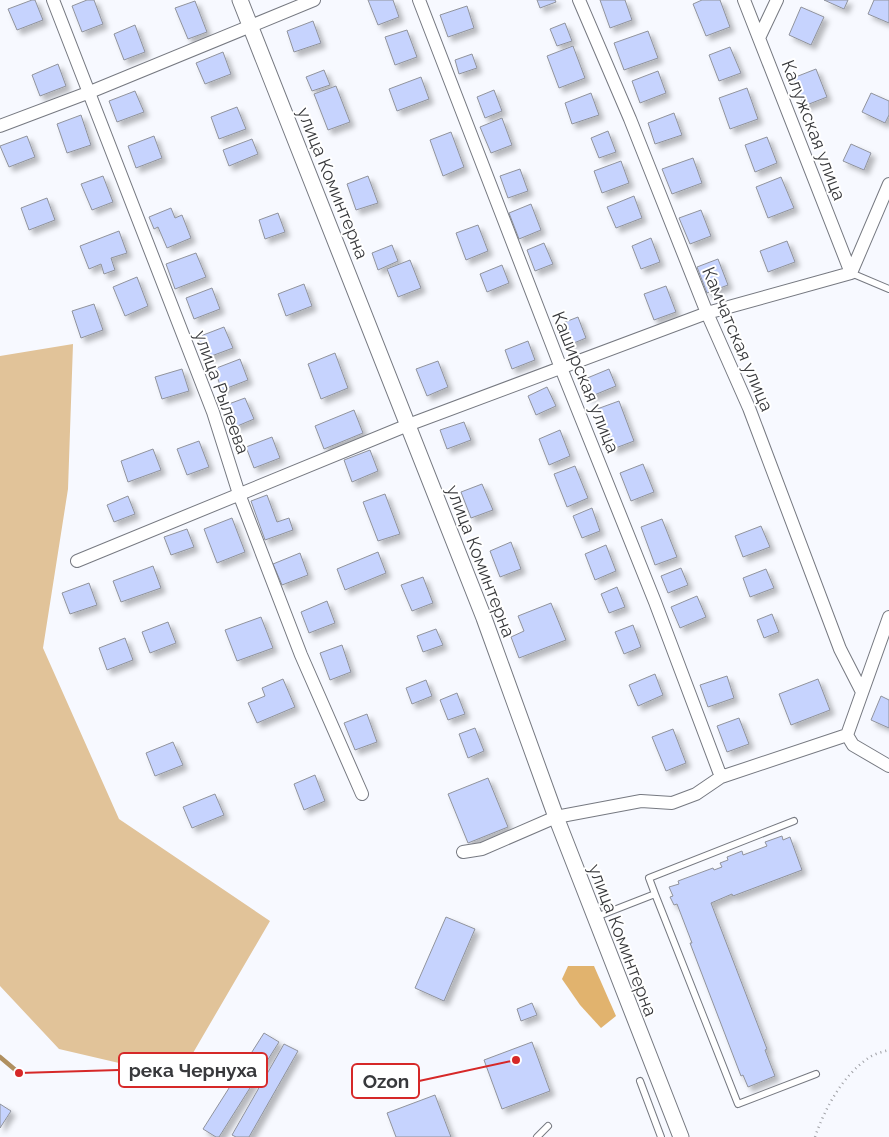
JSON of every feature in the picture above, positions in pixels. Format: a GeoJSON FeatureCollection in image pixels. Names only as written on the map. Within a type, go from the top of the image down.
{"type":"FeatureCollection","features":[{"type":"Feature","properties":{"kind":"street","name":"улица Рылеева"},"geometry":{"type":"LineString","coordinates":[[54,0],[213,412],[239,494],[301,656],[362,794]]}},
{"type":"Feature","properties":{"kind":"street","name":"улица Коминтерна"},"geometry":{"type":"LineString","coordinates":[[240,0],[484,618],[556,817],[681,1137]]}},
{"type":"Feature","properties":{"kind":"street"},"geometry":{"type":"LineString","coordinates":[[0,126],[90,92],[314,0]]}},
{"type":"Feature","properties":{"kind":"street","name":"Каширская улица"},"geometry":{"type":"LineString","coordinates":[[419,0],[561,368],[656,602],[721,776]]}},
{"type":"Feature","properties":{"kind":"street","name":"Камчатская улица"},"geometry":{"type":"LineString","coordinates":[[579,0],[630,119],[707,313],[749,408],[840,649],[862,692]]}},
{"type":"Feature","properties":{"kind":"street","name":"Калужская улица"},"geometry":{"type":"LineString","coordinates":[[744,0],[851,273]]}},
{"type":"Feature","properties":{"kind":"street"},"geometry":{"type":"LineString","coordinates":[[759,38],[777,0]]}},
{"type":"Feature","properties":{"kind":"street"},"geometry":{"type":"LineString","coordinates":[[77,561],[408,425],[707,313],[851,273],[889,184]]}},
{"type":"Feature","properties":{"kind":"street"},"geometry":{"type":"LineString","coordinates":[[889,617],[847,735],[853,746],[889,766]]}},
{"type":"Feature","properties":{"kind":"street"},"geometry":{"type":"LineString","coordinates":[[463,852],[482,849],[556,817],[641,801],[672,803],[696,794],[721,776],[847,735]]}},
{"type":"Feature","properties":{"kind":"lane"},"geometry":{"type":"LineString","coordinates":[[851,273],[889,290]]}},
{"type":"Feature","properties":{"kind":"lane"},"geometry":{"type":"LineString","coordinates":[[794,821],[649,878],[738,1104],[816,1074]]}},
{"type":"Feature","properties":{"kind":"lane"},"geometry":{"type":"LineString","coordinates":[[595,918],[655,894]]}},
{"type":"Feature","properties":{"kind":"lane"},"geometry":{"type":"LineString","coordinates":[[640,1081],[661,1137]]}},
{"type":"Feature","properties":{"kind":"lane"},"geometry":{"type":"LineString","coordinates":[[538,1137],[548,1126]]}},
{"type":"Feature","properties":{"kind":"path"},"geometry":{"type":"LineString","coordinates":[[815,1137],[821,1118],[848,1075],[868,1057],[889,1050]]}},
{"type":"Feature","properties":{"kind":"shaded area"},"geometry":{"type":"Polygon","coordinates":[[[73,344],[68,489],[43,648],[119,819],[270,921],[179,1077],[59,1049],[0,986],[0,356],[73,344]]]}},
{"type":"Feature","properties":{"kind":"shaded area"},"geometry":{"type":"Polygon","coordinates":[[[568,966],[594,966],[616,1016],[601,1028],[580,1005],[562,979],[568,966]]]}},
{"type":"Feature","properties":{"kind":"building"},"geometry":{"type":"Polygon","coordinates":[[[35,0],[43,20],[17,30],[8,9],[35,0]]]}},
{"type":"Feature","properties":{"kind":"building"},"geometry":{"type":"Polygon","coordinates":[[[87,0],[94,0],[103,24],[82,32],[72,6],[87,0]]]}},
{"type":"Feature","properties":{"kind":"building"},"geometry":{"type":"Polygon","coordinates":[[[368,0],[393,0],[399,17],[378,25],[368,0]]]}},
{"type":"Feature","properties":{"kind":"building"},"geometry":{"type":"Polygon","coordinates":[[[537,0],[555,0],[556,2],[540,8],[537,0]]]}},
{"type":"Feature","properties":{"kind":"building"},"geometry":{"type":"Polygon","coordinates":[[[600,0],[625,0],[632,20],[610,28],[600,0]]]}},
{"type":"Feature","properties":{"kind":"building"},"geometry":{"type":"Polygon","coordinates":[[[702,0],[720,0],[730,27],[706,36],[693,4],[702,0]]]}},
{"type":"Feature","properties":{"kind":"building"},"geometry":{"type":"Polygon","coordinates":[[[824,0],[848,0],[844,9],[824,0]]]}},
{"type":"Feature","properties":{"kind":"building"},"geometry":{"type":"Polygon","coordinates":[[[874,0],[889,0],[889,23],[868,14],[874,0]]]}},
{"type":"Feature","properties":{"kind":"building"},"geometry":{"type":"Polygon","coordinates":[[[195,1],[207,32],[188,39],[175,8],[195,1]]]}},
{"type":"Feature","properties":{"kind":"building"},"geometry":{"type":"Polygon","coordinates":[[[467,6],[474,28],[448,37],[440,15],[467,6]]]}},
{"type":"Feature","properties":{"kind":"building"},"geometry":{"type":"Polygon","coordinates":[[[801,7],[824,17],[811,45],[789,35],[801,7]]]}},
{"type":"Feature","properties":{"kind":"building"},"geometry":{"type":"Polygon","coordinates":[[[313,21],[321,43],[294,52],[287,31],[313,21]]]}},
{"type":"Feature","properties":{"kind":"building"},"geometry":{"type":"Polygon","coordinates":[[[565,23],[572,41],[557,46],[550,29],[565,23]]]}},
{"type":"Feature","properties":{"kind":"building"},"geometry":{"type":"Polygon","coordinates":[[[135,25],[145,52],[124,60],[114,34],[135,25]]]}},
{"type":"Feature","properties":{"kind":"building"},"geometry":{"type":"Polygon","coordinates":[[[407,30],[417,57],[395,65],[385,37],[407,30]]]}},
{"type":"Feature","properties":{"kind":"building"},"geometry":{"type":"Polygon","coordinates":[[[648,31],[658,58],[624,70],[614,43],[648,31]]]}},
{"type":"Feature","properties":{"kind":"building"},"geometry":{"type":"Polygon","coordinates":[[[573,46],[585,78],[559,88],[547,56],[573,46]]]}},
{"type":"Feature","properties":{"kind":"building"},"geometry":{"type":"Polygon","coordinates":[[[730,47],[741,73],[719,81],[709,55],[730,47]]]}},
{"type":"Feature","properties":{"kind":"building"},"geometry":{"type":"Polygon","coordinates":[[[223,52],[231,74],[205,84],[196,63],[223,52]]]}},
{"type":"Feature","properties":{"kind":"building"},"geometry":{"type":"Polygon","coordinates":[[[472,54],[477,68],[459,74],[455,60],[472,54]]]}},
{"type":"Feature","properties":{"kind":"building"},"geometry":{"type":"Polygon","coordinates":[[[58,64],[66,86],[40,96],[32,75],[58,64]]]}},
{"type":"Feature","properties":{"kind":"building"},"geometry":{"type":"Polygon","coordinates":[[[816,69],[827,97],[804,106],[793,78],[816,69]]]}},
{"type":"Feature","properties":{"kind":"building"},"geometry":{"type":"Polygon","coordinates":[[[324,70],[330,85],[312,91],[306,77],[324,70]]]}},
{"type":"Feature","properties":{"kind":"building"},"geometry":{"type":"Polygon","coordinates":[[[658,71],[666,93],[640,103],[632,81],[658,71]]]}},
{"type":"Feature","properties":{"kind":"building"},"geometry":{"type":"Polygon","coordinates":[[[421,77],[429,99],[397,111],[389,89],[421,77]]]}},
{"type":"Feature","properties":{"kind":"building"},"geometry":{"type":"Polygon","coordinates":[[[336,86],[350,122],[328,130],[314,94],[336,86]]]}},
{"type":"Feature","properties":{"kind":"building"},"geometry":{"type":"Polygon","coordinates":[[[747,88],[758,119],[730,129],[719,98],[747,88]]]}},
{"type":"Feature","properties":{"kind":"building"},"geometry":{"type":"Polygon","coordinates":[[[494,90],[502,111],[485,118],[477,97],[494,90]]]}},
{"type":"Feature","properties":{"kind":"building"},"geometry":{"type":"Polygon","coordinates":[[[135,91],[144,112],[117,122],[109,101],[135,91]]]}},
{"type":"Feature","properties":{"kind":"building"},"geometry":{"type":"Polygon","coordinates":[[[591,93],[599,115],[572,124],[565,103],[591,93]]]}},
{"type":"Feature","properties":{"kind":"building"},"geometry":{"type":"Polygon","coordinates":[[[871,93],[889,101],[889,115],[885,123],[862,112],[871,93]]]}},
{"type":"Feature","properties":{"kind":"building"},"geometry":{"type":"Polygon","coordinates":[[[237,107],[246,129],[219,139],[211,117],[237,107]]]}},
{"type":"Feature","properties":{"kind":"building"},"geometry":{"type":"Polygon","coordinates":[[[674,113],[682,135],[655,144],[648,123],[674,113]]]}},
{"type":"Feature","properties":{"kind":"building"},"geometry":{"type":"Polygon","coordinates":[[[81,115],[91,145],[67,153],[57,124],[81,115]]]}},
{"type":"Feature","properties":{"kind":"building"},"geometry":{"type":"Polygon","coordinates":[[[502,118],[512,145],[491,153],[480,127],[502,118]]]}},
{"type":"Feature","properties":{"kind":"building"},"geometry":{"type":"Polygon","coordinates":[[[608,131],[616,152],[599,158],[591,138],[608,131]]]}},
{"type":"Feature","properties":{"kind":"building"},"geometry":{"type":"Polygon","coordinates":[[[451,132],[464,167],[443,176],[430,140],[451,132]]]}},
{"type":"Feature","properties":{"kind":"building"},"geometry":{"type":"Polygon","coordinates":[[[27,136],[35,157],[9,167],[0,146],[27,136]]]}},
{"type":"Feature","properties":{"kind":"building"},"geometry":{"type":"Polygon","coordinates":[[[154,136],[162,158],[136,168],[128,146],[154,136]]]}},
{"type":"Feature","properties":{"kind":"building"},"geometry":{"type":"Polygon","coordinates":[[[767,137],[777,163],[755,172],[745,145],[767,137]]]}},
{"type":"Feature","properties":{"kind":"building"},"geometry":{"type":"Polygon","coordinates":[[[252,139],[258,154],[229,166],[223,150],[252,139]]]}},
{"type":"Feature","properties":{"kind":"building"},"geometry":{"type":"Polygon","coordinates":[[[851,144],[871,153],[864,170],[843,161],[851,144]]]}},
{"type":"Feature","properties":{"kind":"building"},"geometry":{"type":"Polygon","coordinates":[[[693,158],[702,183],[672,194],[662,169],[693,158]]]}},
{"type":"Feature","properties":{"kind":"building"},"geometry":{"type":"Polygon","coordinates":[[[621,161],[629,183],[602,193],[594,171],[621,161]]]}},
{"type":"Feature","properties":{"kind":"building"},"geometry":{"type":"Polygon","coordinates":[[[520,169],[528,191],[508,198],[500,176],[520,169]]]}},
{"type":"Feature","properties":{"kind":"building"},"geometry":{"type":"Polygon","coordinates":[[[103,176],[113,202],[92,210],[81,184],[103,176]]]}},
{"type":"Feature","properties":{"kind":"building"},"geometry":{"type":"Polygon","coordinates":[[[368,176],[378,203],[356,210],[347,184],[368,176]]]}},
{"type":"Feature","properties":{"kind":"building"},"geometry":{"type":"Polygon","coordinates":[[[781,177],[794,208],[768,218],[756,187],[781,177]]]}},
{"type":"Feature","properties":{"kind":"building"},"geometry":{"type":"Polygon","coordinates":[[[634,196],[642,218],[616,228],[607,207],[634,196]]]}},
{"type":"Feature","properties":{"kind":"building"},"geometry":{"type":"Polygon","coordinates":[[[47,198],[55,220],[29,230],[21,208],[47,198]]]}},
{"type":"Feature","properties":{"kind":"building"},"geometry":{"type":"Polygon","coordinates":[[[531,204],[541,230],[519,239],[509,213],[531,204]]]}},
{"type":"Feature","properties":{"kind":"building"},"geometry":{"type":"Polygon","coordinates":[[[171,208],[175,218],[182,215],[191,238],[167,248],[158,227],[154,229],[149,217],[171,208]]]}},
{"type":"Feature","properties":{"kind":"building"},"geometry":{"type":"Polygon","coordinates":[[[701,210],[711,236],[690,244],[679,218],[701,210]]]}},
{"type":"Feature","properties":{"kind":"building"},"geometry":{"type":"Polygon","coordinates":[[[278,213],[285,232],[265,239],[259,220],[278,213]]]}},
{"type":"Feature","properties":{"kind":"building"},"geometry":{"type":"Polygon","coordinates":[[[478,225],[488,251],[466,260],[456,233],[478,225]]]}},
{"type":"Feature","properties":{"kind":"building"},"geometry":{"type":"Polygon","coordinates":[[[119,231],[127,253],[111,258],[115,270],[104,274],[101,264],[89,269],[80,246],[119,231]]]}},
{"type":"Feature","properties":{"kind":"building"},"geometry":{"type":"Polygon","coordinates":[[[651,238],[660,262],[641,269],[632,246],[651,238]]]}},
{"type":"Feature","properties":{"kind":"building"},"geometry":{"type":"Polygon","coordinates":[[[787,241],[795,262],[768,272],[760,251],[787,241]]]}},
{"type":"Feature","properties":{"kind":"building"},"geometry":{"type":"Polygon","coordinates":[[[544,243],[553,264],[535,271],[527,250],[544,243]]]}},
{"type":"Feature","properties":{"kind":"building"},"geometry":{"type":"Polygon","coordinates":[[[392,245],[398,261],[378,270],[372,253],[392,245]]]}},
{"type":"Feature","properties":{"kind":"building"},"geometry":{"type":"Polygon","coordinates":[[[196,253],[206,277],[175,289],[166,264],[196,253]]]}},
{"type":"Feature","properties":{"kind":"building"},"geometry":{"type":"Polygon","coordinates":[[[718,259],[728,285],[707,293],[697,267],[718,259]]]}},
{"type":"Feature","properties":{"kind":"building"},"geometry":{"type":"Polygon","coordinates":[[[410,260],[421,288],[398,297],[387,269],[410,260]]]}},
{"type":"Feature","properties":{"kind":"building"},"geometry":{"type":"Polygon","coordinates":[[[502,265],[509,283],[487,292],[480,274],[502,265]]]}},
{"type":"Feature","properties":{"kind":"building"},"geometry":{"type":"Polygon","coordinates":[[[137,277],[148,306],[125,316],[113,287],[137,277]]]}},
{"type":"Feature","properties":{"kind":"building"},"geometry":{"type":"Polygon","coordinates":[[[304,284],[312,306],[286,316],[278,294],[304,284]]]}},
{"type":"Feature","properties":{"kind":"building"},"geometry":{"type":"Polygon","coordinates":[[[666,286],[676,312],[654,320],[644,294],[666,286]]]}},
{"type":"Feature","properties":{"kind":"building"},"geometry":{"type":"Polygon","coordinates":[[[212,288],[220,309],[194,319],[186,298],[212,288]]]}},
{"type":"Feature","properties":{"kind":"building"},"geometry":{"type":"Polygon","coordinates":[[[94,304],[103,330],[81,338],[72,311],[94,304]]]}},
{"type":"Feature","properties":{"kind":"building"},"geometry":{"type":"Polygon","coordinates":[[[578,317],[586,338],[569,345],[560,324],[578,317]]]}},
{"type":"Feature","properties":{"kind":"building"},"geometry":{"type":"Polygon","coordinates":[[[224,327],[233,348],[206,358],[198,337],[224,327]]]}},
{"type":"Feature","properties":{"kind":"building"},"geometry":{"type":"Polygon","coordinates":[[[528,341],[535,360],[512,369],[505,350],[528,341]]]}},
{"type":"Feature","properties":{"kind":"building"},"geometry":{"type":"Polygon","coordinates":[[[335,353],[348,388],[321,399],[308,364],[335,353]]]}},
{"type":"Feature","properties":{"kind":"building"},"geometry":{"type":"Polygon","coordinates":[[[240,359],[248,380],[222,390],[214,369],[240,359]]]}},
{"type":"Feature","properties":{"kind":"building"},"geometry":{"type":"Polygon","coordinates":[[[438,361],[448,387],[427,396],[416,369],[438,361]]]}},
{"type":"Feature","properties":{"kind":"building"},"geometry":{"type":"Polygon","coordinates":[[[182,369],[189,391],[162,399],[155,377],[182,369]]]}},
{"type":"Feature","properties":{"kind":"building"},"geometry":{"type":"Polygon","coordinates":[[[609,369],[616,386],[587,398],[580,381],[609,369]]]}},
{"type":"Feature","properties":{"kind":"building"},"geometry":{"type":"Polygon","coordinates":[[[547,387],[556,406],[536,415],[528,396],[547,387]]]}},
{"type":"Feature","properties":{"kind":"building"},"geometry":{"type":"Polygon","coordinates":[[[245,398],[254,419],[235,427],[226,405],[245,398]]]}},
{"type":"Feature","properties":{"kind":"building"},"geometry":{"type":"Polygon","coordinates":[[[619,401],[634,441],[613,449],[597,409],[619,401]]]}},
{"type":"Feature","properties":{"kind":"building"},"geometry":{"type":"Polygon","coordinates":[[[354,410],[363,433],[324,449],[315,426],[354,410]]]}},
{"type":"Feature","properties":{"kind":"building"},"geometry":{"type":"Polygon","coordinates":[[[464,422],[471,440],[447,449],[440,430],[464,422]]]}},
{"type":"Feature","properties":{"kind":"building"},"geometry":{"type":"Polygon","coordinates":[[[560,430],[570,456],[549,465],[539,439],[560,430]]]}},
{"type":"Feature","properties":{"kind":"building"},"geometry":{"type":"Polygon","coordinates":[[[272,437],[280,458],[254,468],[246,447],[272,437]]]}},
{"type":"Feature","properties":{"kind":"building"},"geometry":{"type":"Polygon","coordinates":[[[199,441],[209,467],[187,475],[177,449],[199,441]]]}},
{"type":"Feature","properties":{"kind":"building"},"geometry":{"type":"Polygon","coordinates":[[[153,449],[161,470],[128,482],[121,461],[153,449]]]}},
{"type":"Feature","properties":{"kind":"building"},"geometry":{"type":"Polygon","coordinates":[[[370,450],[378,471],[352,482],[344,460],[370,450]]]}},
{"type":"Feature","properties":{"kind":"building"},"geometry":{"type":"Polygon","coordinates":[[[643,464],[654,492],[631,501],[620,473],[643,464]]]}},
{"type":"Feature","properties":{"kind":"building"},"geometry":{"type":"Polygon","coordinates":[[[575,466],[588,498],[567,507],[554,474],[575,466]]]}},
{"type":"Feature","properties":{"kind":"building"},"geometry":{"type":"Polygon","coordinates":[[[482,484],[493,510],[471,518],[461,492],[482,484]]]}},
{"type":"Feature","properties":{"kind":"building"},"geometry":{"type":"Polygon","coordinates":[[[385,494],[400,534],[378,541],[363,502],[385,494]]]}},
{"type":"Feature","properties":{"kind":"building"},"geometry":{"type":"Polygon","coordinates":[[[267,495],[277,522],[289,518],[293,530],[265,540],[251,501],[267,495]]]}},
{"type":"Feature","properties":{"kind":"building"},"geometry":{"type":"Polygon","coordinates":[[[128,496],[135,514],[114,522],[107,505],[128,496]]]}},
{"type":"Feature","properties":{"kind":"building"},"geometry":{"type":"Polygon","coordinates":[[[592,508],[600,531],[582,538],[573,516],[592,508]]]}},
{"type":"Feature","properties":{"kind":"building"},"geometry":{"type":"Polygon","coordinates":[[[232,518],[245,552],[217,563],[204,529],[232,518]]]}},
{"type":"Feature","properties":{"kind":"building"},"geometry":{"type":"Polygon","coordinates":[[[662,519],[677,557],[655,565],[641,527],[662,519]]]}},
{"type":"Feature","properties":{"kind":"building"},"geometry":{"type":"Polygon","coordinates":[[[761,526],[770,547],[743,557],[735,536],[761,526]]]}},
{"type":"Feature","properties":{"kind":"building"},"geometry":{"type":"Polygon","coordinates":[[[187,529],[194,547],[171,555],[164,537],[187,529]]]}},
{"type":"Feature","properties":{"kind":"building"},"geometry":{"type":"Polygon","coordinates":[[[511,542],[521,569],[500,577],[490,551],[511,542]]]}},
{"type":"Feature","properties":{"kind":"building"},"geometry":{"type":"Polygon","coordinates":[[[606,545],[616,571],[595,580],[585,554],[606,545]]]}},
{"type":"Feature","properties":{"kind":"building"},"geometry":{"type":"Polygon","coordinates":[[[378,552],[386,573],[345,590],[337,569],[378,552]]]}},
{"type":"Feature","properties":{"kind":"building"},"geometry":{"type":"Polygon","coordinates":[[[300,553],[308,575],[282,585],[273,564],[300,553]]]}},
{"type":"Feature","properties":{"kind":"building"},"geometry":{"type":"Polygon","coordinates":[[[153,566],[161,588],[121,602],[113,581],[153,566]]]}},
{"type":"Feature","properties":{"kind":"building"},"geometry":{"type":"Polygon","coordinates":[[[681,568],[688,585],[668,593],[661,576],[681,568]]]}},
{"type":"Feature","properties":{"kind":"building"},"geometry":{"type":"Polygon","coordinates":[[[766,569],[774,588],[750,597],[743,578],[766,569]]]}},
{"type":"Feature","properties":{"kind":"building"},"geometry":{"type":"Polygon","coordinates":[[[423,577],[433,603],[412,611],[401,585],[423,577]]]}},
{"type":"Feature","properties":{"kind":"building"},"geometry":{"type":"Polygon","coordinates":[[[89,583],[97,605],[70,614],[62,593],[89,583]]]}},
{"type":"Feature","properties":{"kind":"building"},"geometry":{"type":"Polygon","coordinates":[[[617,587],[625,607],[609,613],[601,594],[617,587]]]}},
{"type":"Feature","properties":{"kind":"building"},"geometry":{"type":"Polygon","coordinates":[[[697,596],[706,617],[680,628],[671,607],[697,596]]]}},
{"type":"Feature","properties":{"kind":"building"},"geometry":{"type":"Polygon","coordinates":[[[327,601],[335,623],[309,633],[301,612],[327,601]]]}},
{"type":"Feature","properties":{"kind":"building"},"geometry":{"type":"Polygon","coordinates":[[[551,603],[566,640],[519,658],[511,637],[524,631],[518,616],[551,603]]]}},
{"type":"Feature","properties":{"kind":"building"},"geometry":{"type":"Polygon","coordinates":[[[772,614],[779,632],[764,638],[757,620],[772,614]]]}},
{"type":"Feature","properties":{"kind":"building"},"geometry":{"type":"Polygon","coordinates":[[[261,617],[273,648],[237,661],[225,630],[261,617]]]}},
{"type":"Feature","properties":{"kind":"building"},"geometry":{"type":"Polygon","coordinates":[[[168,622],[176,643],[150,653],[142,632],[168,622]]]}},
{"type":"Feature","properties":{"kind":"building"},"geometry":{"type":"Polygon","coordinates":[[[633,625],[641,647],[624,654],[615,632],[633,625]]]}},
{"type":"Feature","properties":{"kind":"building"},"geometry":{"type":"Polygon","coordinates":[[[436,629],[443,645],[423,652],[417,636],[436,629]]]}},
{"type":"Feature","properties":{"kind":"building"},"geometry":{"type":"Polygon","coordinates":[[[125,638],[133,660],[107,670],[99,648],[125,638]]]}},
{"type":"Feature","properties":{"kind":"building"},"geometry":{"type":"Polygon","coordinates":[[[342,645],[351,672],[330,680],[320,653],[342,645]]]}},
{"type":"Feature","properties":{"kind":"building"},"geometry":{"type":"Polygon","coordinates":[[[655,674],[663,695],[638,706],[629,685],[655,674]]]}},
{"type":"Feature","properties":{"kind":"building"},"geometry":{"type":"Polygon","coordinates":[[[727,676],[734,698],[708,707],[700,685],[727,676]]]}},
{"type":"Feature","properties":{"kind":"building"},"geometry":{"type":"Polygon","coordinates":[[[283,679],[295,707],[257,723],[248,703],[265,696],[262,688],[283,679]]]}},
{"type":"Feature","properties":{"kind":"building"},"geometry":{"type":"Polygon","coordinates":[[[818,679],[830,710],[791,725],[779,694],[818,679]]]}},
{"type":"Feature","properties":{"kind":"building"},"geometry":{"type":"Polygon","coordinates":[[[426,680],[432,696],[412,704],[406,688],[426,680]]]}},
{"type":"Feature","properties":{"kind":"building"},"geometry":{"type":"Polygon","coordinates":[[[457,693],[465,714],[448,720],[440,700],[457,693]]]}},
{"type":"Feature","properties":{"kind":"building"},"geometry":{"type":"Polygon","coordinates":[[[881,696],[889,700],[889,728],[871,720],[881,696]]]}},
{"type":"Feature","properties":{"kind":"building"},"geometry":{"type":"Polygon","coordinates":[[[367,714],[377,742],[355,750],[344,723],[367,714]]]}},
{"type":"Feature","properties":{"kind":"building"},"geometry":{"type":"Polygon","coordinates":[[[739,718],[749,744],[727,752],[717,726],[739,718]]]}},
{"type":"Feature","properties":{"kind":"building"},"geometry":{"type":"Polygon","coordinates":[[[475,728],[484,751],[468,758],[459,734],[475,728]]]}},
{"type":"Feature","properties":{"kind":"building"},"geometry":{"type":"Polygon","coordinates":[[[673,729],[686,763],[666,771],[652,737],[673,729]]]}},
{"type":"Feature","properties":{"kind":"building"},"geometry":{"type":"Polygon","coordinates":[[[173,742],[183,765],[155,776],[146,753],[173,742]]]}},
{"type":"Feature","properties":{"kind":"building"},"geometry":{"type":"Polygon","coordinates":[[[315,775],[325,801],[304,810],[294,784],[315,775]]]}},
{"type":"Feature","properties":{"kind":"building"},"geometry":{"type":"Polygon","coordinates":[[[488,778],[508,827],[468,843],[448,794],[488,778]]]}},
{"type":"Feature","properties":{"kind":"building"},"geometry":{"type":"Polygon","coordinates":[[[215,794],[224,815],[192,828],[183,807],[215,794]]]}},
{"type":"Feature","properties":{"kind":"building"},"geometry":{"type":"Polygon","coordinates":[[[782,836],[783,840],[790,837],[802,870],[711,903],[767,1049],[765,1050],[775,1076],[748,1087],[743,1075],[741,1076],[677,904],[674,905],[670,897],[673,896],[669,887],[679,884],[678,881],[713,868],[714,870],[722,867],[720,863],[728,860],[727,857],[742,851],[743,855],[767,846],[765,842],[782,836]]]}},
{"type":"Feature","properties":{"kind":"building"},"geometry":{"type":"Polygon","coordinates":[[[446,917],[475,929],[444,1001],[415,988],[446,917]]]}},
{"type":"Feature","properties":{"kind":"building"},"geometry":{"type":"Polygon","coordinates":[[[532,1003],[537,1015],[521,1021],[517,1009],[532,1003]]]}},
{"type":"Feature","properties":{"kind":"building"},"geometry":{"type":"Polygon","coordinates":[[[264,1033],[279,1042],[219,1137],[216,1137],[203,1129],[264,1033]]]}},
{"type":"Feature","properties":{"kind":"building"},"geometry":{"type":"Polygon","coordinates":[[[532,1042],[550,1091],[502,1109],[484,1060],[532,1042]]]}},
{"type":"Feature","properties":{"kind":"building"},"geometry":{"type":"Polygon","coordinates":[[[284,1044],[298,1051],[249,1137],[236,1137],[232,1135],[284,1044]]]}},
{"type":"Feature","properties":{"kind":"building"},"geometry":{"type":"Polygon","coordinates":[[[435,1095],[451,1137],[396,1137],[387,1113],[435,1095]]]}},
{"type":"Feature","properties":{"kind":"building"},"geometry":{"type":"Polygon","coordinates":[[[0,1104],[11,1111],[0,1128],[0,1104]]]}},
{"type":"Feature","properties":{"kind":"waterway"},"geometry":{"type":"LineString","coordinates":[[0,1057],[19,1073]]}},
{"type":"Feature","properties":{"kind":"place","name":"Ozon"},"geometry":{"type":"Point","coordinates":[516,1060]}},
{"type":"Feature","properties":{"kind":"place","name":"река Чернуха"},"geometry":{"type":"Point","coordinates":[19,1073]}}]}
